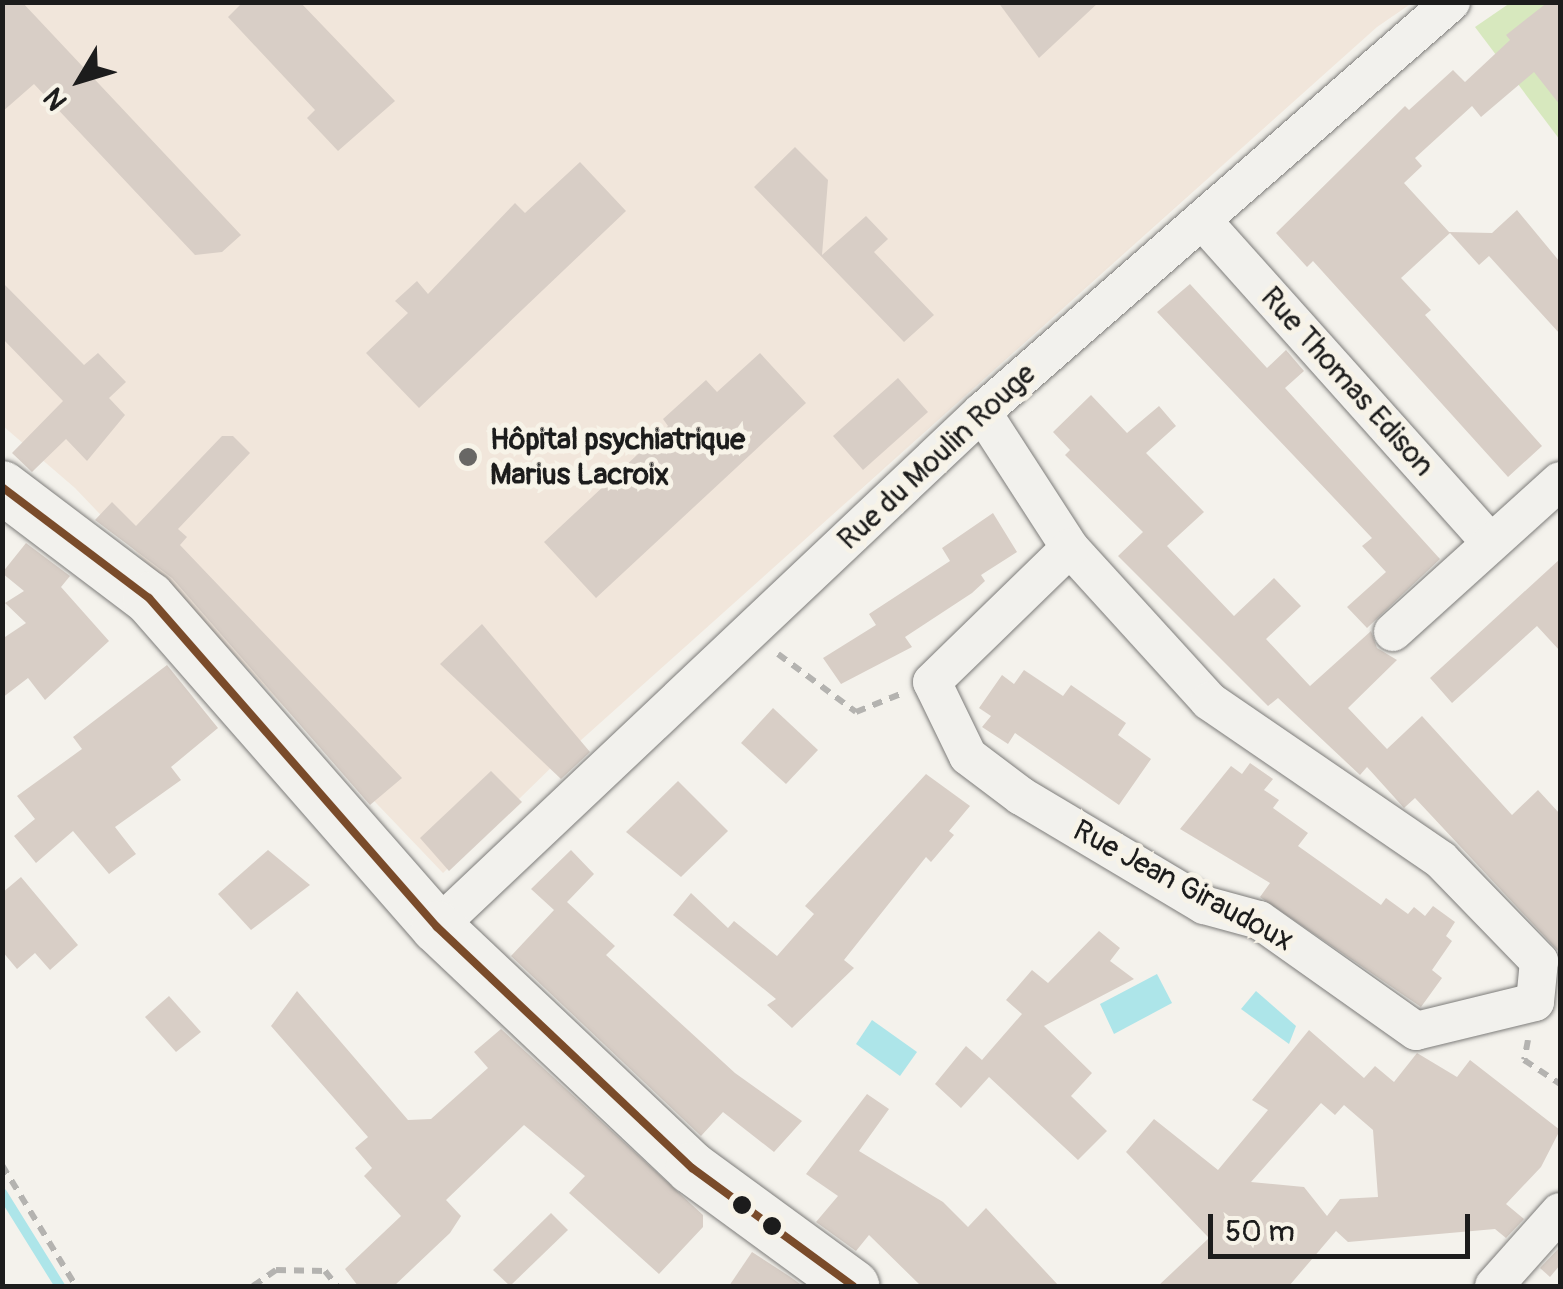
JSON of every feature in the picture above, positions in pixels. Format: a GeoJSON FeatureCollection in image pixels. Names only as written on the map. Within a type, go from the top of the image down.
{"type":"FeatureCollection","features":[{"type":"Feature","properties":{"kind":"main road"},"geometry":{"type":"LineString","coordinates":[[2,486],[149,598],[438,927],[726,1199],[852,1286]]}},
{"type":"Feature","properties":{"kind":"street","name":"Rue du Moulin Rouge"},"geometry":{"type":"LineString","coordinates":[[438,927],[982,412],[1451,2]]}},
{"type":"Feature","properties":{"kind":"street","name":"Rue Thomas Edison"},"geometry":{"type":"LineString","coordinates":[[1202,220],[1492,543]]}},
{"type":"Feature","properties":{"kind":"street"},"geometry":{"type":"LineString","coordinates":[[982,412],[1070,548],[1209,701],[1441,860],[1540,962],[1534,1002]]}},
{"type":"Feature","properties":{"kind":"street"},"geometry":{"type":"LineString","coordinates":[[1393,632],[1560,481]]}},
{"type":"Feature","properties":{"kind":"street"},"geometry":{"type":"LineString","coordinates":[[932,682],[1070,548]]}},
{"type":"Feature","properties":{"kind":"street","name":"Rue Jean Giraudoux"},"geometry":{"type":"LineString","coordinates":[[932,682],[968,756],[1020,796],[1204,905],[1259,920],[1416,1030],[1534,1002]]}},
{"type":"Feature","properties":{"kind":"street"},"geometry":{"type":"LineString","coordinates":[[1494,1286],[1560,1212]]}},
{"type":"Feature","properties":{"kind":"path"},"geometry":{"type":"LineString","coordinates":[[750,633],[856,712],[932,682]]}},
{"type":"Feature","properties":{"kind":"path"},"geometry":{"type":"LineString","coordinates":[[1534,1002],[1524,1060],[1560,1084]]}},
{"type":"Feature","properties":{"kind":"path"},"geometry":{"type":"LineString","coordinates":[[2,1165],[76,1286]]}},
{"type":"Feature","properties":{"kind":"path"},"geometry":{"type":"LineString","coordinates":[[254,1286],[276,1270],[325,1271],[337,1286]]}},
{"type":"Feature","properties":{"kind":"shaded area","name":"Hôpital psychiatrique Marius Lacroix"},"geometry":{"type":"Polygon","coordinates":[[[3,3],[1412,3],[1377,27],[561,758],[443,873],[75,488],[3,426],[3,3]]]}},
{"type":"Feature","properties":{"kind":"green space"},"geometry":{"type":"Polygon","coordinates":[[[1510,3],[1560,3],[1560,140],[1475,27],[1510,3]]]}},
{"type":"Feature","properties":{"kind":"water"},"geometry":{"type":"Polygon","coordinates":[[[1157,974],[1172,1003],[1114,1034],[1100,1004],[1157,974]]]}},
{"type":"Feature","properties":{"kind":"water"},"geometry":{"type":"Polygon","coordinates":[[[1256,991],[1296,1026],[1289,1044],[1241,1009],[1256,991]]]}},
{"type":"Feature","properties":{"kind":"water"},"geometry":{"type":"Polygon","coordinates":[[[872,1020],[917,1052],[900,1076],[856,1044],[872,1020]]]}},
{"type":"Feature","properties":{"kind":"building"},"geometry":{"type":"Polygon","coordinates":[[[2,2],[22,2],[241,235],[222,252],[195,255],[34,84],[2,112],[2,2]]]}},
{"type":"Feature","properties":{"kind":"building"},"geometry":{"type":"Polygon","coordinates":[[[243,2],[300,2],[395,101],[338,151],[307,118],[315,110],[228,17],[243,2]]]}},
{"type":"Feature","properties":{"kind":"building"},"geometry":{"type":"Polygon","coordinates":[[[998,2],[1099,2],[1039,58],[998,2]]]}},
{"type":"Feature","properties":{"kind":"building"},"geometry":{"type":"Polygon","coordinates":[[[1548,2],[1560,2],[1560,105],[1534,72],[1481,117],[1472,106],[1415,158],[1422,166],[1404,183],[1449,232],[1492,233],[1517,210],[1560,262],[1560,334],[1489,256],[1479,265],[1450,233],[1401,278],[1431,310],[1425,315],[1542,446],[1508,477],[1313,261],[1307,267],[1276,233],[1405,106],[1409,110],[1453,70],[1465,82],[1510,40],[1506,35],[1548,2]]]}},
{"type":"Feature","properties":{"kind":"building"},"geometry":{"type":"Polygon","coordinates":[[[795,147],[828,180],[822,255],[866,216],[888,239],[874,252],[934,315],[904,342],[754,187],[795,147]]]}},
{"type":"Feature","properties":{"kind":"building"},"geometry":{"type":"Polygon","coordinates":[[[580,162],[626,211],[419,408],[366,353],[408,313],[395,301],[417,281],[428,294],[515,203],[525,213],[580,162]]]}},
{"type":"Feature","properties":{"kind":"building"},"geometry":{"type":"Polygon","coordinates":[[[2,282],[84,365],[98,353],[126,382],[109,398],[125,415],[87,461],[66,439],[32,472],[12,453],[63,401],[2,338],[2,282]]]}},
{"type":"Feature","properties":{"kind":"building"},"geometry":{"type":"Polygon","coordinates":[[[1190,284],[1267,368],[1286,350],[1304,371],[1285,388],[1440,559],[1367,628],[1347,607],[1386,572],[1362,546],[1372,538],[1157,312],[1190,284]]]}},
{"type":"Feature","properties":{"kind":"building"},"geometry":{"type":"Polygon","coordinates":[[[760,353],[806,403],[596,598],[544,542],[668,426],[663,419],[706,380],[717,392],[760,353]]]}},
{"type":"Feature","properties":{"kind":"building"},"geometry":{"type":"Polygon","coordinates":[[[898,378],[928,412],[863,470],[833,436],[898,378]]]}},
{"type":"Feature","properties":{"kind":"building"},"geometry":{"type":"Polygon","coordinates":[[[1091,395],[1127,433],[1159,406],[1176,426],[1146,453],[1204,512],[1167,546],[1234,616],[1274,578],[1301,606],[1266,639],[1310,686],[1371,631],[1377,648],[1397,660],[1348,708],[1387,749],[1422,716],[1512,815],[1538,790],[1560,814],[1560,953],[1415,798],[1404,808],[1367,767],[1360,775],[1278,698],[1268,706],[1118,556],[1143,532],[1065,455],[1070,450],[1053,432],[1091,395]]]}},
{"type":"Feature","properties":{"kind":"building"},"geometry":{"type":"Polygon","coordinates":[[[222,436],[233,436],[250,453],[178,529],[187,537],[180,545],[402,778],[370,805],[172,578],[95,520],[112,502],[136,526],[222,436]]]}},
{"type":"Feature","properties":{"kind":"building"},"geometry":{"type":"Polygon","coordinates":[[[993,513],[1017,552],[981,575],[985,581],[972,593],[905,637],[912,647],[841,684],[823,658],[876,625],[869,614],[950,561],[942,548],[993,513]]]}},
{"type":"Feature","properties":{"kind":"building"},"geometry":{"type":"Polygon","coordinates":[[[26,543],[70,576],[61,587],[109,641],[45,700],[28,678],[2,698],[2,639],[26,623],[5,603],[24,591],[2,573],[26,543]]]}},
{"type":"Feature","properties":{"kind":"building"},"geometry":{"type":"Polygon","coordinates":[[[1560,559],[1560,651],[1537,626],[1452,703],[1430,678],[1560,559]]]}},
{"type":"Feature","properties":{"kind":"building"},"geometry":{"type":"Polygon","coordinates":[[[482,624],[590,752],[561,779],[440,664],[482,624]]]}},
{"type":"Feature","properties":{"kind":"building"},"geometry":{"type":"Polygon","coordinates":[[[167,665],[218,728],[171,767],[181,780],[115,827],[136,854],[109,874],[73,831],[36,863],[14,836],[35,819],[17,796],[82,749],[73,737],[167,665]]]}},
{"type":"Feature","properties":{"kind":"building"},"geometry":{"type":"Polygon","coordinates":[[[1024,670],[1063,696],[1071,685],[1126,723],[1118,735],[1151,759],[1119,805],[1015,733],[1008,744],[982,727],[991,716],[979,708],[1002,675],[1014,684],[1024,670]]]}},
{"type":"Feature","properties":{"kind":"building"},"geometry":{"type":"Polygon","coordinates":[[[773,708],[818,750],[786,784],[741,743],[773,708]]]}},
{"type":"Feature","properties":{"kind":"building"},"geometry":{"type":"Polygon","coordinates":[[[1250,763],[1273,779],[1264,790],[1279,800],[1273,808],[1308,833],[1298,846],[1381,905],[1386,898],[1408,914],[1414,907],[1425,916],[1433,906],[1455,922],[1446,936],[1452,941],[1432,970],[1442,978],[1421,1007],[1260,897],[1270,883],[1180,829],[1231,766],[1242,774],[1250,763]]]}},
{"type":"Feature","properties":{"kind":"building"},"geometry":{"type":"Polygon","coordinates":[[[491,771],[522,802],[449,871],[420,838],[491,771]]]}},
{"type":"Feature","properties":{"kind":"building"},"geometry":{"type":"Polygon","coordinates":[[[926,774],[970,806],[949,831],[954,835],[931,862],[926,857],[844,960],[854,968],[792,1028],[767,1005],[776,999],[673,915],[691,893],[728,928],[734,921],[777,956],[814,914],[805,906],[926,774]]]}},
{"type":"Feature","properties":{"kind":"building"},"geometry":{"type":"Polygon","coordinates":[[[678,781],[728,831],[681,877],[626,832],[678,781]]]}},
{"type":"Feature","properties":{"kind":"building"},"geometry":{"type":"Polygon","coordinates":[[[268,850],[310,885],[251,930],[218,894],[268,850]]]}},
{"type":"Feature","properties":{"kind":"building"},"geometry":{"type":"Polygon","coordinates":[[[571,850],[594,874],[567,902],[615,946],[606,955],[735,1073],[802,1121],[774,1152],[723,1112],[701,1136],[511,956],[554,910],[531,889],[571,850]]]}},
{"type":"Feature","properties":{"kind":"building"},"geometry":{"type":"Polygon","coordinates":[[[21,877],[78,945],[50,970],[35,953],[17,969],[2,951],[2,893],[21,877]]]}},
{"type":"Feature","properties":{"kind":"building"},"geometry":{"type":"Polygon","coordinates":[[[1099,931],[1120,948],[1110,961],[1134,979],[1044,1026],[1092,1073],[1071,1096],[1107,1131],[1078,1160],[989,1077],[961,1108],[935,1084],[966,1046],[982,1060],[1022,1014],[1006,1000],[1032,970],[1048,983],[1099,931]]]}},
{"type":"Feature","properties":{"kind":"building"},"geometry":{"type":"Polygon","coordinates":[[[297,991],[408,1120],[431,1119],[488,1068],[474,1052],[501,1029],[703,1215],[703,1227],[659,1274],[569,1193],[585,1176],[524,1125],[446,1200],[461,1216],[450,1233],[394,1286],[358,1286],[345,1269],[401,1216],[364,1176],[372,1168],[355,1148],[368,1137],[271,1026],[297,991]]]}},
{"type":"Feature","properties":{"kind":"building"},"geometry":{"type":"Polygon","coordinates":[[[169,996],[201,1032],[176,1052],[145,1017],[169,996]]]}},
{"type":"Feature","properties":{"kind":"building"},"geometry":{"type":"Polygon","coordinates":[[[1309,1030],[1364,1078],[1375,1066],[1394,1082],[1417,1053],[1457,1077],[1470,1060],[1560,1130],[1541,1167],[1506,1204],[1524,1219],[1506,1238],[1495,1229],[1348,1242],[1336,1231],[1289,1286],[1158,1286],[1209,1238],[1126,1152],[1154,1119],[1218,1170],[1268,1110],[1252,1100],[1309,1030]],[[1321,1103],[1251,1182],[1304,1187],[1327,1216],[1340,1199],[1378,1197],[1373,1130],[1344,1105],[1335,1115],[1321,1103]]]}},
{"type":"Feature","properties":{"kind":"building"},"geometry":{"type":"Polygon","coordinates":[[[867,1094],[889,1109],[859,1151],[943,1202],[968,1227],[986,1208],[1059,1286],[921,1286],[869,1235],[856,1251],[816,1222],[838,1196],[806,1174],[867,1094]]]}},
{"type":"Feature","properties":{"kind":"building"},"geometry":{"type":"Polygon","coordinates":[[[551,1213],[568,1230],[510,1286],[493,1270],[551,1213]]]}},
{"type":"Feature","properties":{"kind":"building"},"geometry":{"type":"Polygon","coordinates":[[[1558,1249],[1560,1265],[1550,1277],[1540,1268],[1558,1249]]]}},
{"type":"Feature","properties":{"kind":"building"},"geometry":{"type":"Polygon","coordinates":[[[752,1252],[789,1276],[803,1286],[729,1286],[752,1252]]]}},
{"type":"Feature","properties":{"kind":"waterway"},"geometry":{"type":"LineString","coordinates":[[2,1193],[60,1286]]}},
{"type":"Feature","properties":{"kind":"transit line"},"geometry":{"type":"LineString","coordinates":[[2,487],[149,598],[437,927],[692,1168],[853,1286]]}},
{"type":"Feature","properties":{"kind":"place","name":"Hôpital psychiatrique Marius Lacroix"},"geometry":{"type":"Point","coordinates":[468,457]}}]}
